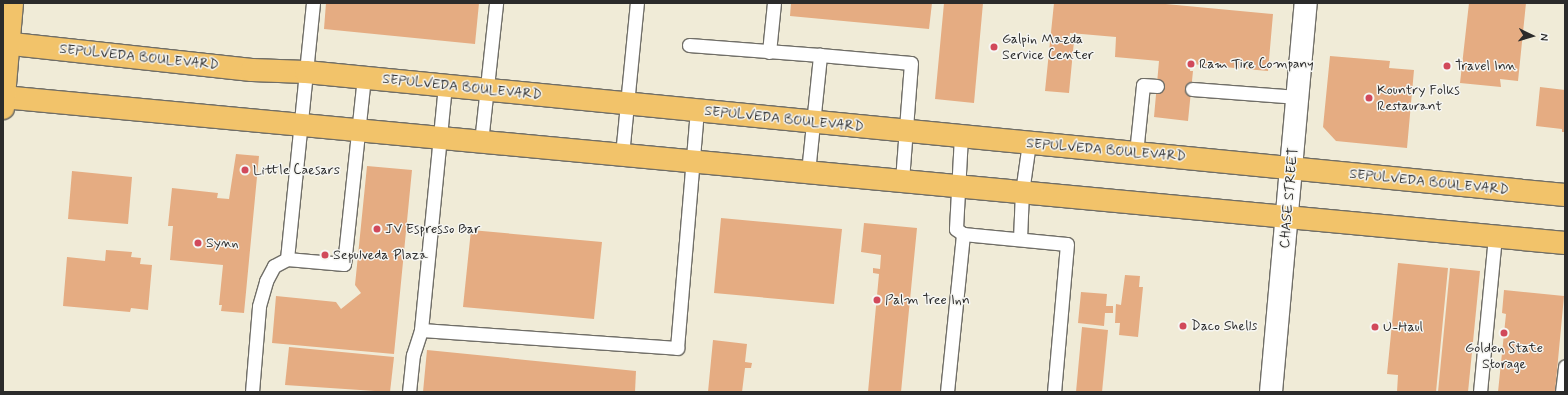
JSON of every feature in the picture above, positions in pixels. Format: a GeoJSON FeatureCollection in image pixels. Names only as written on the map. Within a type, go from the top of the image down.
{"type":"FeatureCollection","features":[{"type":"Feature","properties":{"kind":"main road"},"geometry":{"type":"LineString","coordinates":[[12,3],[6,43],[3,101],[439,138],[1565,243]]}},
{"type":"Feature","properties":{"kind":"main road","name":"SEPULVEDA BOULEVARD"},"geometry":{"type":"LineString","coordinates":[[6,43],[252,70],[306,72],[1565,195]]}},
{"type":"Feature","properties":{"kind":"street","name":"CHASE STREET"},"geometry":{"type":"LineString","coordinates":[[1271,392],[1306,3]]}},
{"type":"Feature","properties":{"kind":"lane"},"geometry":{"type":"LineString","coordinates":[[287,259],[313,3]]}},
{"type":"Feature","properties":{"kind":"lane"},"geometry":{"type":"LineString","coordinates":[[481,142],[496,3]]}},
{"type":"Feature","properties":{"kind":"lane"},"geometry":{"type":"LineString","coordinates":[[622,155],[637,3]]}},
{"type":"Feature","properties":{"kind":"lane"},"geometry":{"type":"LineString","coordinates":[[769,52],[774,3]]}},
{"type":"Feature","properties":{"kind":"lane"},"geometry":{"type":"LineString","coordinates":[[689,45],[911,63],[902,181]]}},
{"type":"Feature","properties":{"kind":"lane"},"geometry":{"type":"LineString","coordinates":[[808,172],[820,55]]}},
{"type":"Feature","properties":{"kind":"lane"},"geometry":{"type":"LineString","coordinates":[[252,392],[260,306],[266,281],[274,266],[287,259],[344,264],[364,78]]}},
{"type":"Feature","properties":{"kind":"lane"},"geometry":{"type":"LineString","coordinates":[[1136,153],[1143,85],[1157,86]]}},
{"type":"Feature","properties":{"kind":"lane"},"geometry":{"type":"LineString","coordinates":[[409,392],[413,355],[421,330],[445,86]]}},
{"type":"Feature","properties":{"kind":"lane"},"geometry":{"type":"LineString","coordinates":[[1192,89],[1298,97]]}},
{"type":"Feature","properties":{"kind":"lane"},"geometry":{"type":"LineString","coordinates":[[421,330],[677,348],[698,111]]}},
{"type":"Feature","properties":{"kind":"lane"},"geometry":{"type":"LineString","coordinates":[[961,136],[957,186],[956,229],[963,234],[1067,244],[1054,392]]}},
{"type":"Feature","properties":{"kind":"lane"},"geometry":{"type":"LineString","coordinates":[[1020,239],[1022,192],[1028,143]]}},
{"type":"Feature","properties":{"kind":"lane"},"geometry":{"type":"LineString","coordinates":[[947,392],[963,234]]}},
{"type":"Feature","properties":{"kind":"lane"},"geometry":{"type":"LineString","coordinates":[[1480,392],[1494,237]]}},
{"type":"Feature","properties":{"kind":"lane"},"geometry":{"type":"LineString","coordinates":[[1562,392],[1565,366]]}},
{"type":"Feature","properties":{"kind":"building"},"geometry":{"type":"Polygon","coordinates":[[[326,3],[479,3],[475,44],[324,29],[326,3]]]}},
{"type":"Feature","properties":{"kind":"building"},"geometry":{"type":"Polygon","coordinates":[[[791,3],[932,3],[929,29],[790,16],[791,3]]]}},
{"type":"Feature","properties":{"kind":"building"},"geometry":{"type":"Polygon","coordinates":[[[944,3],[983,3],[974,103],[935,99],[944,3]]]}},
{"type":"Feature","properties":{"kind":"building"},"geometry":{"type":"Polygon","coordinates":[[[1054,3],[1155,3],[1273,14],[1268,71],[1191,64],[1190,71],[1193,71],[1188,121],[1154,117],[1159,61],[1115,57],[1116,37],[1070,33],[1069,40],[1074,41],[1069,93],[1045,91],[1054,3]]]}},
{"type":"Feature","properties":{"kind":"building"},"geometry":{"type":"Polygon","coordinates":[[[1469,3],[1526,3],[1518,81],[1500,79],[1501,87],[1460,83],[1469,3]]]}},
{"type":"Feature","properties":{"kind":"building","name":"Kountry Folks Restaurant"},"geometry":{"type":"Polygon","coordinates":[[[1330,56],[1390,61],[1389,68],[1414,70],[1407,148],[1336,141],[1323,127],[1330,56]]]}},
{"type":"Feature","properties":{"kind":"building"},"geometry":{"type":"Polygon","coordinates":[[[1540,87],[1565,90],[1565,132],[1562,132],[1562,129],[1536,126],[1540,87]]]}},
{"type":"Feature","properties":{"kind":"building"},"geometry":{"type":"Polygon","coordinates":[[[236,154],[259,156],[244,313],[221,311],[222,305],[219,305],[223,265],[170,260],[173,226],[168,226],[172,188],[218,193],[217,198],[229,199],[236,154]]]}},
{"type":"Feature","properties":{"kind":"building"},"geometry":{"type":"Polygon","coordinates":[[[367,166],[412,170],[394,354],[272,343],[276,296],[336,302],[341,309],[361,293],[355,285],[367,166]]]}},
{"type":"Feature","properties":{"kind":"building"},"geometry":{"type":"Polygon","coordinates":[[[72,171],[132,177],[128,224],[68,219],[72,171]]]}},
{"type":"Feature","properties":{"kind":"building"},"geometry":{"type":"Polygon","coordinates":[[[721,218],[842,229],[834,304],[714,293],[721,218]]]}},
{"type":"Feature","properties":{"kind":"building"},"geometry":{"type":"Polygon","coordinates":[[[864,223],[917,228],[901,392],[868,392],[879,274],[873,273],[873,268],[880,269],[881,255],[861,252],[864,223]]]}},
{"type":"Feature","properties":{"kind":"building"},"geometry":{"type":"Polygon","coordinates":[[[471,230],[602,242],[594,319],[463,307],[471,230]]]}},
{"type":"Feature","properties":{"kind":"building"},"geometry":{"type":"Polygon","coordinates":[[[106,250],[132,252],[131,257],[141,258],[140,264],[152,265],[148,310],[131,308],[130,312],[63,306],[67,257],[105,261],[106,250]]]}},
{"type":"Feature","properties":{"kind":"building"},"geometry":{"type":"Polygon","coordinates":[[[1398,263],[1448,268],[1436,392],[1397,392],[1398,375],[1387,374],[1398,263]]]}},
{"type":"Feature","properties":{"kind":"building"},"geometry":{"type":"Polygon","coordinates":[[[1450,268],[1480,271],[1468,392],[1438,392],[1450,268]]]}},
{"type":"Feature","properties":{"kind":"building"},"geometry":{"type":"Polygon","coordinates":[[[1125,275],[1140,276],[1139,287],[1143,287],[1138,337],[1119,335],[1120,323],[1115,323],[1116,304],[1121,305],[1125,275]]]}},
{"type":"Feature","properties":{"kind":"building"},"geometry":{"type":"Polygon","coordinates":[[[1504,290],[1564,296],[1555,392],[1498,392],[1506,314],[1502,313],[1504,290]]]}},
{"type":"Feature","properties":{"kind":"building"},"geometry":{"type":"Polygon","coordinates":[[[1081,292],[1107,294],[1106,306],[1113,306],[1113,313],[1105,313],[1104,326],[1078,323],[1081,292]]]}},
{"type":"Feature","properties":{"kind":"building"},"geometry":{"type":"Polygon","coordinates":[[[1082,327],[1108,330],[1102,392],[1076,392],[1082,327]]]}},
{"type":"Feature","properties":{"kind":"building"},"geometry":{"type":"Polygon","coordinates":[[[713,340],[747,344],[745,362],[752,363],[751,368],[745,368],[742,392],[708,392],[713,340]]]}},
{"type":"Feature","properties":{"kind":"building"},"geometry":{"type":"Polygon","coordinates":[[[289,347],[394,357],[390,392],[285,385],[289,347]]]}},
{"type":"Feature","properties":{"kind":"building"},"geometry":{"type":"Polygon","coordinates":[[[427,350],[636,371],[635,392],[423,392],[427,350]]]}},
{"type":"Feature","properties":{"kind":"place","name":"Galpin Mazda Service Center"},"geometry":{"type":"Point","coordinates":[994,47]}},
{"type":"Feature","properties":{"kind":"place","name":"Ram Tire Company"},"geometry":{"type":"Point","coordinates":[1191,64]}},
{"type":"Feature","properties":{"kind":"place","name":"Travel Inn"},"geometry":{"type":"Point","coordinates":[1447,66]}},
{"type":"Feature","properties":{"kind":"place","name":"Kountry Folks Restaurant"},"geometry":{"type":"Point","coordinates":[1369,98]}},
{"type":"Feature","properties":{"kind":"place","name":"Little Caesars"},"geometry":{"type":"Point","coordinates":[245,170]}},
{"type":"Feature","properties":{"kind":"place","name":"JV Espresso Bar"},"geometry":{"type":"Point","coordinates":[377,229]}},
{"type":"Feature","properties":{"kind":"place","name":"Synn"},"geometry":{"type":"Point","coordinates":[198,243]}},
{"type":"Feature","properties":{"kind":"place","name":"Sepulveda Plaza"},"geometry":{"type":"Point","coordinates":[325,255]}},
{"type":"Feature","properties":{"kind":"place","name":"Palm Tree Inn"},"geometry":{"type":"Point","coordinates":[877,300]}},
{"type":"Feature","properties":{"kind":"place","name":"Daco Shells"},"geometry":{"type":"Point","coordinates":[1183,326]}},
{"type":"Feature","properties":{"kind":"place","name":"U-Haul"},"geometry":{"type":"Point","coordinates":[1375,327]}},
{"type":"Feature","properties":{"kind":"place","name":"Golden State Storage"},"geometry":{"type":"Point","coordinates":[1504,333]}}]}
